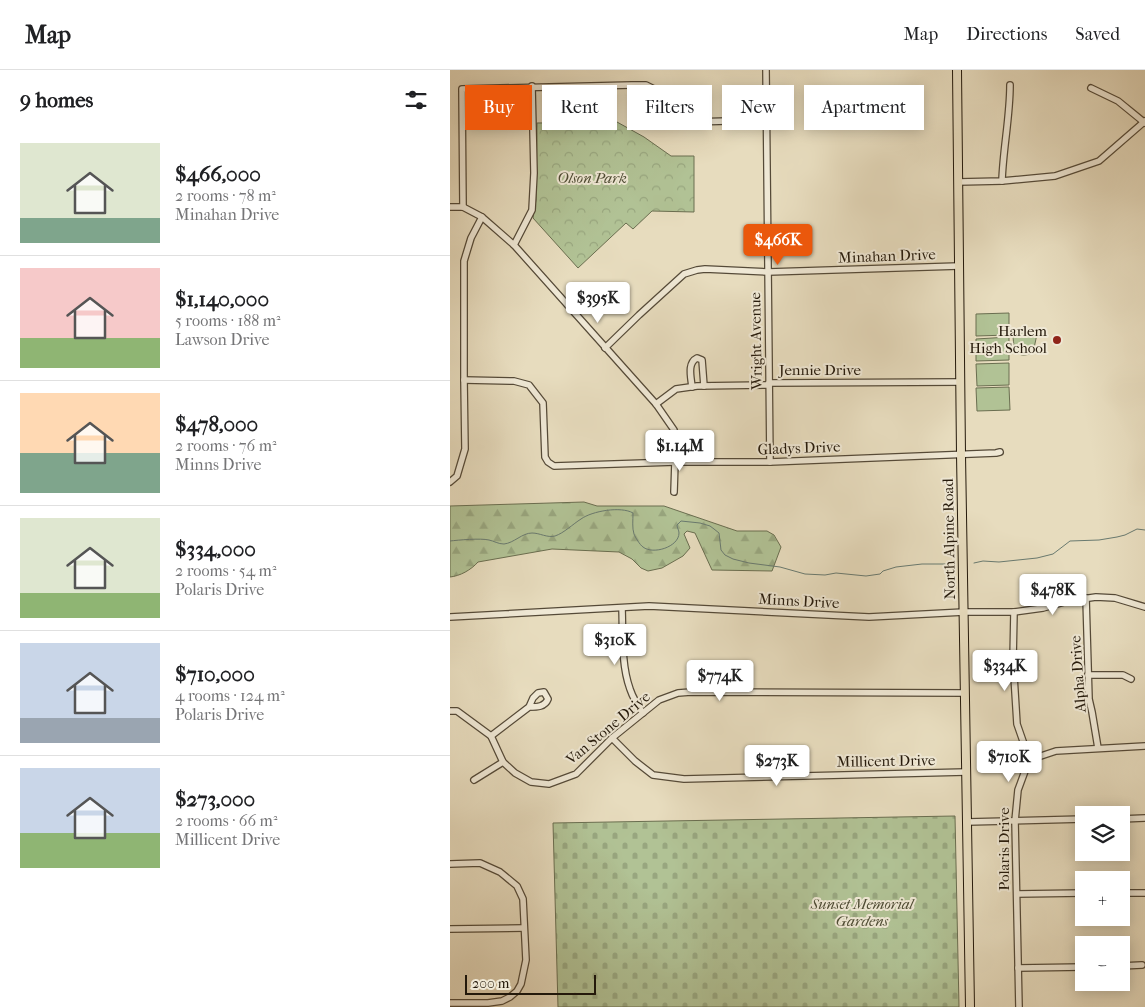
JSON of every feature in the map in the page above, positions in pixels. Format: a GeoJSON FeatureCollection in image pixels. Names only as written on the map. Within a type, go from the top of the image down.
{"type":"FeatureCollection","features":[{"type":"Feature","properties":{"kind":"main road","name":"North Alpine Road"},"geometry":{"type":"LineString","coordinates":[[957,70],[970,1007]]}},
{"type":"Feature","properties":{"kind":"street","name":"Wright Avenue"},"geometry":{"type":"LineString","coordinates":[[766,70],[766,85]]}},
{"type":"Feature","properties":{"kind":"street"},"geometry":{"type":"LineString","coordinates":[[514,244],[532,210],[534,173],[532,86],[646,85],[654,89],[676,114],[692,122],[722,121]]}},
{"type":"Feature","properties":{"kind":"street"},"geometry":{"type":"LineString","coordinates":[[1002,181],[1010,85]]}},
{"type":"Feature","properties":{"kind":"street"},"geometry":{"type":"LineString","coordinates":[[958,182],[1002,181],[1055,176],[1099,161],[1145,122],[1118,101],[1091,88]]}},
{"type":"Feature","properties":{"kind":"street"},"geometry":{"type":"LineString","coordinates":[[463,207],[462,89],[465,89]]}},
{"type":"Feature","properties":{"kind":"street","name":"Wright Avenue"},"geometry":{"type":"LineString","coordinates":[[767,130],[770,462]]}},
{"type":"Feature","properties":{"kind":"street"},"geometry":{"type":"LineString","coordinates":[[450,207],[463,207],[482,217],[514,244],[656,404],[674,430],[674,492]]}},
{"type":"Feature","properties":{"kind":"street"},"geometry":{"type":"LineString","coordinates":[[450,482],[457,476],[465,449],[464,261],[471,238],[482,217]]}},
{"type":"Feature","properties":{"kind":"street","name":"Minahan Drive"},"geometry":{"type":"LineString","coordinates":[[606,348],[684,274],[697,270],[768,272],[959,266]]}},
{"type":"Feature","properties":{"kind":"street"},"geometry":{"type":"LineString","coordinates":[[692,387],[691,364],[692,360],[696,358],[702,360],[704,386]]}},
{"type":"Feature","properties":{"kind":"street","name":"Gladys Drive"},"geometry":{"type":"LineString","coordinates":[[464,380],[514,381],[529,385],[543,403],[545,457],[554,466],[675,462],[770,462],[1000,452]]}},
{"type":"Feature","properties":{"kind":"street","name":"Jennie Drive"},"geometry":{"type":"LineString","coordinates":[[656,404],[676,389],[704,386],[769,383],[960,382]]}},
{"type":"Feature","properties":{"kind":"street","name":"Minns Drive"},"geometry":{"type":"LineString","coordinates":[[450,617],[649,606],[869,617],[964,612],[1014,612],[1096,597],[1114,598],[1145,606]]}},
{"type":"Feature","properties":{"kind":"street","name":"Alpha Drive"},"geometry":{"type":"LineString","coordinates":[[1086,598],[1089,699],[1098,748]]}},
{"type":"Feature","properties":{"kind":"street"},"geometry":{"type":"LineString","coordinates":[[622,608],[624,658],[629,689],[643,713]]}},
{"type":"Feature","properties":{"kind":"street"},"geometry":{"type":"LineString","coordinates":[[1014,612],[1017,724],[1025,747],[1036,758],[1056,751],[1145,746]]}},
{"type":"Feature","properties":{"kind":"street"},"geometry":{"type":"LineString","coordinates":[[1088,675],[1123,675],[1131,678]]}},
{"type":"Feature","properties":{"kind":"street","name":"Van Stone Drive"},"geometry":{"type":"LineString","coordinates":[[450,711],[457,711],[491,736],[503,762],[515,773],[531,782],[549,784],[576,774],[612,738],[659,700],[678,693],[965,693]]}},
{"type":"Feature","properties":{"kind":"street"},"geometry":{"type":"LineString","coordinates":[[491,736],[529,707]]}},
{"type":"Feature","properties":{"kind":"street","name":"Millicent Drive"},"geometry":{"type":"LineString","coordinates":[[612,738],[635,761],[653,775],[684,778],[966,772]]}},
{"type":"Feature","properties":{"kind":"street","name":"Polaris Drive"},"geometry":{"type":"LineString","coordinates":[[1019,1007],[1015,821],[1018,790],[1024,771],[1036,758]]}},
{"type":"Feature","properties":{"kind":"street"},"geometry":{"type":"LineString","coordinates":[[474,780],[503,762]]}},
{"type":"Feature","properties":{"kind":"street"},"geometry":{"type":"LineString","coordinates":[[1130,818],[1145,818]]}},
{"type":"Feature","properties":{"kind":"street"},"geometry":{"type":"LineString","coordinates":[[967,822],[1075,819]]}},
{"type":"Feature","properties":{"kind":"street"},"geometry":{"type":"LineString","coordinates":[[450,864],[480,863],[500,872],[517,886],[523,899],[526,960],[521,984],[510,997],[502,1001],[488,1003],[450,1003]]}},
{"type":"Feature","properties":{"kind":"street"},"geometry":{"type":"LineString","coordinates":[[1130,893],[1145,892]]}},
{"type":"Feature","properties":{"kind":"street"},"geometry":{"type":"LineString","coordinates":[[1017,894],[1075,893]]}},
{"type":"Feature","properties":{"kind":"street"},"geometry":{"type":"LineString","coordinates":[[450,929],[524,928]]}},
{"type":"Feature","properties":{"kind":"street"},"geometry":{"type":"LineString","coordinates":[[1130,966],[1142,965]]}},
{"type":"Feature","properties":{"kind":"street"},"geometry":{"type":"LineString","coordinates":[[1018,968],[1075,967]]}},
{"type":"Feature","properties":{"kind":"green space","name":"Olson Park"},"geometry":{"type":"Polygon","coordinates":[[[617,122],[627,128],[627,130],[631,130],[644,137],[671,156],[694,156],[694,212],[652,211],[633,229],[626,223],[578,268],[533,218],[536,200],[537,123],[542,123],[542,130],[617,130],[617,122]]]}},
{"type":"Feature","properties":{"kind":"green space"},"geometry":{"type":"Polygon","coordinates":[[[1009,313],[1009,335],[976,336],[976,314],[1009,313]]]}},
{"type":"Feature","properties":{"kind":"green space"},"geometry":{"type":"Polygon","coordinates":[[[1033,330],[1037,334],[1033,353],[1027,355],[1019,354],[1015,350],[1013,336],[1033,330]]]}},
{"type":"Feature","properties":{"kind":"green space"},"geometry":{"type":"Polygon","coordinates":[[[1009,337],[1009,360],[976,361],[976,339],[1009,337]]]}},
{"type":"Feature","properties":{"kind":"green space"},"geometry":{"type":"Polygon","coordinates":[[[1009,363],[1009,385],[977,386],[976,364],[1009,363]]]}},
{"type":"Feature","properties":{"kind":"green space"},"geometry":{"type":"Polygon","coordinates":[[[1009,387],[1010,410],[977,411],[976,388],[1009,387]]]}},
{"type":"Feature","properties":{"kind":"green space"},"geometry":{"type":"Polygon","coordinates":[[[584,502],[597,506],[664,506],[737,531],[767,531],[774,535],[781,547],[772,571],[712,570],[695,533],[687,531],[684,534],[690,548],[683,556],[662,568],[648,571],[619,552],[552,549],[478,562],[465,572],[450,577],[450,506],[584,502]]]}},
{"type":"Feature","properties":{"kind":"green space","name":"Sunset Memorial Gardens"},"geometry":{"type":"Polygon","coordinates":[[[955,816],[959,1007],[558,1007],[553,823],[955,816]]]}},
{"type":"Feature","properties":{"kind":"waterway"},"geometry":{"type":"LineString","coordinates":[[450,541],[485,539],[504,544],[528,533],[555,536],[586,516],[607,510],[621,510],[633,513],[633,527],[636,539],[643,547],[653,550],[665,548],[675,542],[679,533],[677,525],[681,521],[710,526],[719,533],[721,550],[725,555],[733,559],[780,567],[805,574],[825,575],[836,573],[866,576],[880,574],[883,571],[896,567],[922,564],[950,564]]}},
{"type":"Feature","properties":{"kind":"waterway"},"geometry":{"type":"LineString","coordinates":[[974,563],[1037,558],[1053,554],[1070,541],[1099,540],[1125,535],[1137,529],[1145,530]]}},
{"type":"Feature","properties":{"kind":"place","name":"Harlem High School"},"geometry":{"type":"Point","coordinates":[1057,340]}}]}
